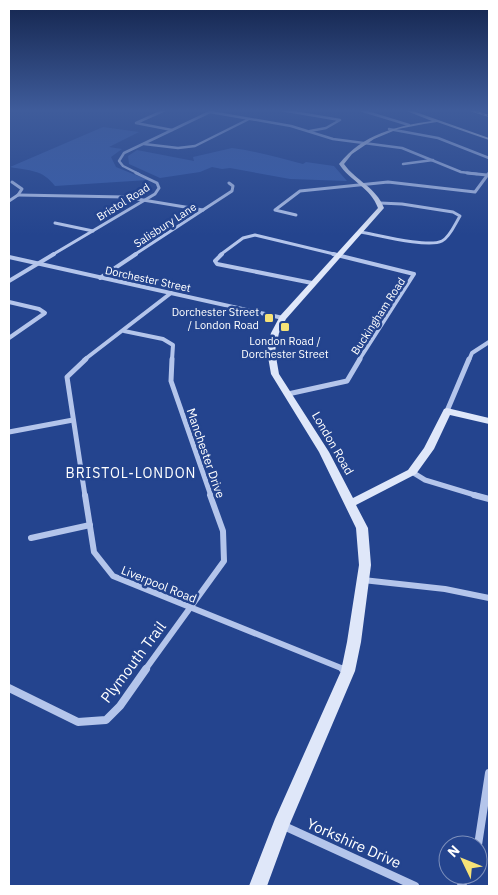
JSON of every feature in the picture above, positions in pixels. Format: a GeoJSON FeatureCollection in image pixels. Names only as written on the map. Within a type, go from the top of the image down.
{"type":"FeatureCollection","features":[{"type":"Feature","properties":{"kind":"street","name":"Bristol Road"},"geometry":{"type":"LineString","coordinates":[[9,281],[155,194],[159,188],[158,183],[122,166],[119,161],[127,152]]}},
{"type":"Feature","properties":{"kind":"street"},"geometry":{"type":"LineString","coordinates":[[352,152],[341,164],[344,170],[371,190],[379,199],[380,204],[402,204],[453,212],[460,216],[444,240],[439,243],[426,243],[361,232]]}},
{"type":"Feature","properties":{"kind":"street"},"geometry":{"type":"LineString","coordinates":[[412,152],[461,172],[488,174]]}},
{"type":"Feature","properties":{"kind":"street"},"geometry":{"type":"LineString","coordinates":[[473,152],[489,158]]}},
{"type":"Feature","properties":{"kind":"street"},"geometry":{"type":"LineString","coordinates":[[403,164],[433,160]]}},
{"type":"Feature","properties":{"kind":"street"},"geometry":{"type":"LineString","coordinates":[[296,214],[275,210],[300,191],[404,182],[475,192],[488,174]]}},
{"type":"Feature","properties":{"kind":"street"},"geometry":{"type":"LineString","coordinates":[[9,201],[18,195],[22,189],[12,182]]}},
{"type":"Feature","properties":{"kind":"street","name":"Salisbury Lane"},"geometry":{"type":"LineString","coordinates":[[100,278],[232,191],[233,186],[230,184]]}},
{"type":"Feature","properties":{"kind":"street"},"geometry":{"type":"LineString","coordinates":[[18,195],[125,197],[203,210]]}},
{"type":"Feature","properties":{"kind":"street","name":"London Road"},"geometry":{"type":"LineString","coordinates":[[258,886],[281,825],[348,671],[365,565],[362,528],[324,452],[275,374],[272,351],[275,333],[283,318],[312,283],[339,256],[381,208],[380,204]]}},
{"type":"Feature","properties":{"kind":"street"},"geometry":{"type":"LineString","coordinates":[[55,224],[93,231]]}},
{"type":"Feature","properties":{"kind":"street"},"geometry":{"type":"LineString","coordinates":[[312,283],[218,264],[215,261],[216,258],[242,238],[251,235],[339,256]]}},
{"type":"Feature","properties":{"kind":"street","name":"Buckingham Road"},"geometry":{"type":"LineString","coordinates":[[288,394],[347,381],[414,274],[339,256]]}},
{"type":"Feature","properties":{"kind":"street","name":"Dorchester Street"},"geometry":{"type":"LineString","coordinates":[[9,257],[283,318]]}},
{"type":"Feature","properties":{"kind":"street","name":"Liverpool Road"},"geometry":{"type":"LineString","coordinates":[[172,293],[77,366],[67,377],[94,552],[113,576],[348,671]]}},
{"type":"Feature","properties":{"kind":"street"},"geometry":{"type":"LineString","coordinates":[[9,302],[45,313],[9,338]]}},
{"type":"Feature","properties":{"kind":"street","name":"Manchester Drive"},"geometry":{"type":"LineString","coordinates":[[124,331],[163,339],[173,345],[171,381],[223,531],[224,561],[190,607]]}},
{"type":"Feature","properties":{"kind":"street"},"geometry":{"type":"LineString","coordinates":[[350,504],[412,472],[429,449],[472,353],[489,342]]}},
{"type":"Feature","properties":{"kind":"street"},"geometry":{"type":"LineString","coordinates":[[447,411],[489,421]]}},
{"type":"Feature","properties":{"kind":"street"},"geometry":{"type":"LineString","coordinates":[[9,432],[73,420]]}},
{"type":"Feature","properties":{"kind":"street"},"geometry":{"type":"LineString","coordinates":[[412,472],[425,480],[489,499]]}},
{"type":"Feature","properties":{"kind":"street"},"geometry":{"type":"LineString","coordinates":[[31,538],[90,526]]}},
{"type":"Feature","properties":{"kind":"street"},"geometry":{"type":"LineString","coordinates":[[363,580],[445,589],[489,598]]}},
{"type":"Feature","properties":{"kind":"street","name":"Plymouth Trail"},"geometry":{"type":"LineString","coordinates":[[9,688],[78,722],[106,720],[120,706],[190,607]]}},
{"type":"Feature","properties":{"kind":"street"},"geometry":{"type":"LineString","coordinates":[[480,835],[489,773]]}},
{"type":"Feature","properties":{"kind":"street","name":"Yorkshire Drive"},"geometry":{"type":"LineString","coordinates":[[281,825],[415,886]]}},
{"type":"Feature","properties":{"kind":"shaded area"},"geometry":{"type":"Polygon","coordinates":[[[45,152],[118,152],[111,157],[116,167],[148,180],[55,186],[45,176],[30,170],[10,167],[45,152]]]}},
{"type":"Feature","properties":{"kind":"shaded area"},"geometry":{"type":"Polygon","coordinates":[[[134,152],[146,152],[194,161],[193,157],[216,152],[252,152],[303,164],[306,162],[334,166],[347,181],[290,179],[230,168],[212,167],[200,172],[160,178],[129,164],[128,156],[134,152]]]}},
{"type":"Feature","properties":{"kind":"place","name":"Dorchester Street / London Road"},"geometry":{"type":"Point","coordinates":[269,318]}},
{"type":"Feature","properties":{"kind":"place","name":"London Road / Dorchester Street"},"geometry":{"type":"Point","coordinates":[285,327]}},
{"type":"Feature","properties":{"kind":"district","name":"BRISTOL-LONDON"},"geometry":{"type":"Point","coordinates":[131,473]}}]}
